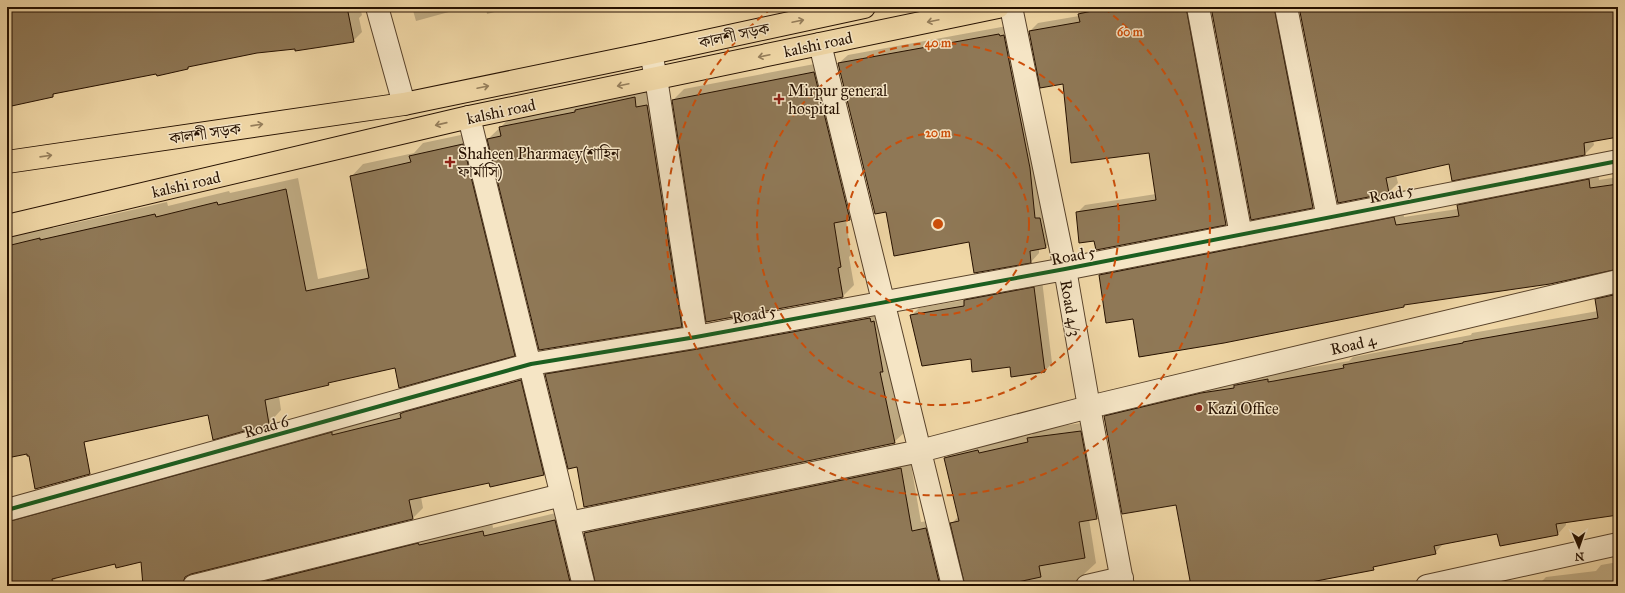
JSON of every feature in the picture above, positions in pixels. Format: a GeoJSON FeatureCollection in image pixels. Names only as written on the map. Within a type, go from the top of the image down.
{"type":"FeatureCollection","features":[{"type":"Feature","properties":{"kind":"main road","name":"কালশী সড়ক"},"geometry":{"type":"LineString","coordinates":[[7,162],[404,104],[864,7]]}},
{"type":"Feature","properties":{"kind":"main road","name":"kalshi road"},"geometry":{"type":"LineString","coordinates":[[7,226],[469,117],[998,7]]}},
{"type":"Feature","properties":{"kind":"street"},"geometry":{"type":"LineString","coordinates":[[377,7],[404,104]]}},
{"type":"Feature","properties":{"kind":"street","name":"Road 4/3"},"geometry":{"type":"LineString","coordinates":[[1011,7],[1065,269],[1122,582]]}},
{"type":"Feature","properties":{"kind":"street"},"geometry":{"type":"LineString","coordinates":[[1198,7],[1241,235]]}},
{"type":"Feature","properties":{"kind":"street"},"geometry":{"type":"LineString","coordinates":[[1286,7],[1328,218]]}},
{"type":"Feature","properties":{"kind":"street"},"geometry":{"type":"LineString","coordinates":[[820,44],[953,586]]}},
{"type":"Feature","properties":{"kind":"street"},"geometry":{"type":"LineString","coordinates":[[651,53],[696,337]]}},
{"type":"Feature","properties":{"kind":"street"},"geometry":{"type":"LineString","coordinates":[[469,117],[531,364],[584,586]]}},
{"type":"Feature","properties":{"kind":"street","name":"Road 5"},"geometry":{"type":"LineString","coordinates":[[531,364],[696,337],[883,303],[1618,161]]}},
{"type":"Feature","properties":{"kind":"street","name":"Road 4"},"geometry":{"type":"LineString","coordinates":[[569,522],[920,451],[1089,407],[1618,281]]}},
{"type":"Feature","properties":{"kind":"street","name":"Road 6"},"geometry":{"type":"LineString","coordinates":[[7,510],[531,364]]}},
{"type":"Feature","properties":{"kind":"street"},"geometry":{"type":"LineString","coordinates":[[194,586],[562,495]]}},
{"type":"Feature","properties":{"kind":"street"},"geometry":{"type":"LineString","coordinates":[[1427,586],[1618,544]]}},
{"type":"Feature","properties":{"kind":"street"},"geometry":{"type":"LineString","coordinates":[[1087,586],[1122,582]]}},
{"type":"Feature","properties":{"kind":"building"},"geometry":{"type":"Polygon","coordinates":[[[7,7],[347,7],[354,42],[295,51],[295,49],[257,53],[188,67],[188,69],[157,76],[156,74],[53,94],[53,97],[7,107],[7,7]]]}},
{"type":"Feature","properties":{"kind":"building"},"geometry":{"type":"Polygon","coordinates":[[[1111,7],[1186,7],[1226,225],[1096,250],[1094,241],[1079,243],[1076,212],[1156,200],[1149,153],[1071,163],[1063,84],[1040,88],[1029,31],[1080,22],[1078,14],[1111,7]]]}},
{"type":"Feature","properties":{"kind":"building"},"geometry":{"type":"Polygon","coordinates":[[[1211,7],[1274,7],[1313,208],[1251,220],[1211,7]]]}},
{"type":"Feature","properties":{"kind":"building"},"geometry":{"type":"Polygon","coordinates":[[[1299,7],[1618,7],[1618,137],[1584,143],[1585,155],[1452,181],[1449,164],[1386,178],[1389,193],[1338,203],[1299,7]]]}},
{"type":"Feature","properties":{"kind":"building"},"geometry":{"type":"Polygon","coordinates":[[[999,34],[1000,36],[1004,35],[1030,168],[1035,218],[1040,218],[1046,248],[1030,251],[1031,263],[974,273],[969,242],[894,256],[886,212],[875,214],[838,63],[999,34]]]}},
{"type":"Feature","properties":{"kind":"building"},"geometry":{"type":"Polygon","coordinates":[[[814,72],[850,220],[834,223],[841,267],[838,268],[843,297],[706,322],[672,100],[814,72]]]}},
{"type":"Feature","properties":{"kind":"building"},"geometry":{"type":"Polygon","coordinates":[[[635,97],[636,107],[647,105],[682,327],[539,350],[487,139],[501,136],[499,127],[575,112],[575,110],[635,97]]]}},
{"type":"Feature","properties":{"kind":"building"},"geometry":{"type":"Polygon","coordinates":[[[463,144],[515,356],[399,388],[395,368],[328,383],[329,385],[265,400],[269,424],[213,440],[208,415],[84,442],[90,474],[35,489],[29,456],[27,456],[27,454],[7,458],[7,246],[155,214],[156,217],[217,202],[218,205],[286,189],[306,291],[369,278],[350,176],[411,162],[409,156],[463,144]]]}},
{"type":"Feature","properties":{"kind":"building"},"geometry":{"type":"Polygon","coordinates":[[[1589,179],[1590,188],[1618,184],[1618,269],[1550,284],[1404,305],[1404,307],[1224,343],[1139,357],[1133,319],[1106,323],[1099,275],[1394,217],[1396,225],[1459,216],[1457,205],[1589,179]]]}},
{"type":"Feature","properties":{"kind":"building"},"geometry":{"type":"Polygon","coordinates":[[[1034,287],[1045,372],[1011,377],[1010,367],[972,372],[971,359],[922,366],[910,315],[964,306],[964,300],[1034,287]]]}},
{"type":"Feature","properties":{"kind":"building"},"geometry":{"type":"Polygon","coordinates":[[[1618,294],[1618,515],[1556,524],[1558,535],[1500,546],[1497,534],[1434,546],[1436,554],[1373,567],[1374,570],[1311,582],[1311,586],[1191,586],[1176,505],[1122,514],[1104,416],[1201,393],[1234,388],[1234,385],[1268,379],[1268,382],[1274,381],[1344,368],[1343,365],[1598,318],[1595,299],[1618,294]]]}},
{"type":"Feature","properties":{"kind":"building"},"geometry":{"type":"Polygon","coordinates":[[[870,318],[871,322],[874,321],[883,372],[880,372],[895,443],[584,507],[577,467],[568,469],[545,374],[698,349],[870,318]]]}},
{"type":"Feature","properties":{"kind":"building"},"geometry":{"type":"Polygon","coordinates":[[[521,380],[544,475],[490,487],[489,483],[409,500],[413,519],[191,574],[185,577],[182,586],[143,586],[141,562],[116,568],[115,564],[52,579],[53,586],[7,586],[7,522],[332,432],[332,435],[401,418],[400,414],[404,412],[521,380]]]}},
{"type":"Feature","properties":{"kind":"building"},"geometry":{"type":"Polygon","coordinates":[[[1081,431],[1097,519],[1079,522],[1085,558],[1039,566],[1041,577],[999,586],[965,586],[950,523],[959,521],[944,458],[978,450],[979,453],[1028,442],[1027,438],[1081,431]]]}},
{"type":"Feature","properties":{"kind":"building"},"geometry":{"type":"Polygon","coordinates":[[[901,468],[912,531],[926,528],[940,586],[596,586],[584,533],[901,468]]]}},
{"type":"Feature","properties":{"kind":"building"},"geometry":{"type":"Polygon","coordinates":[[[555,520],[571,586],[246,586],[418,543],[419,545],[483,531],[484,536],[555,520]]]}},
{"type":"Feature","properties":{"kind":"cycle path"},"geometry":{"type":"LineString","coordinates":[[7,510],[531,364],[696,337],[1065,269],[1618,161]]}},
{"type":"Feature","properties":{"kind":"place","name":"Mirpur general hospital"},"geometry":{"type":"Point","coordinates":[779,99]}},
{"type":"Feature","properties":{"kind":"place","name":"Shaheen Pharmacy(শাহিন ফার্মাসি)"},"geometry":{"type":"Point","coordinates":[450,162]}},
{"type":"Feature","properties":{"kind":"place","name":"Kazi Office"},"geometry":{"type":"Point","coordinates":[1199,408]}}]}
